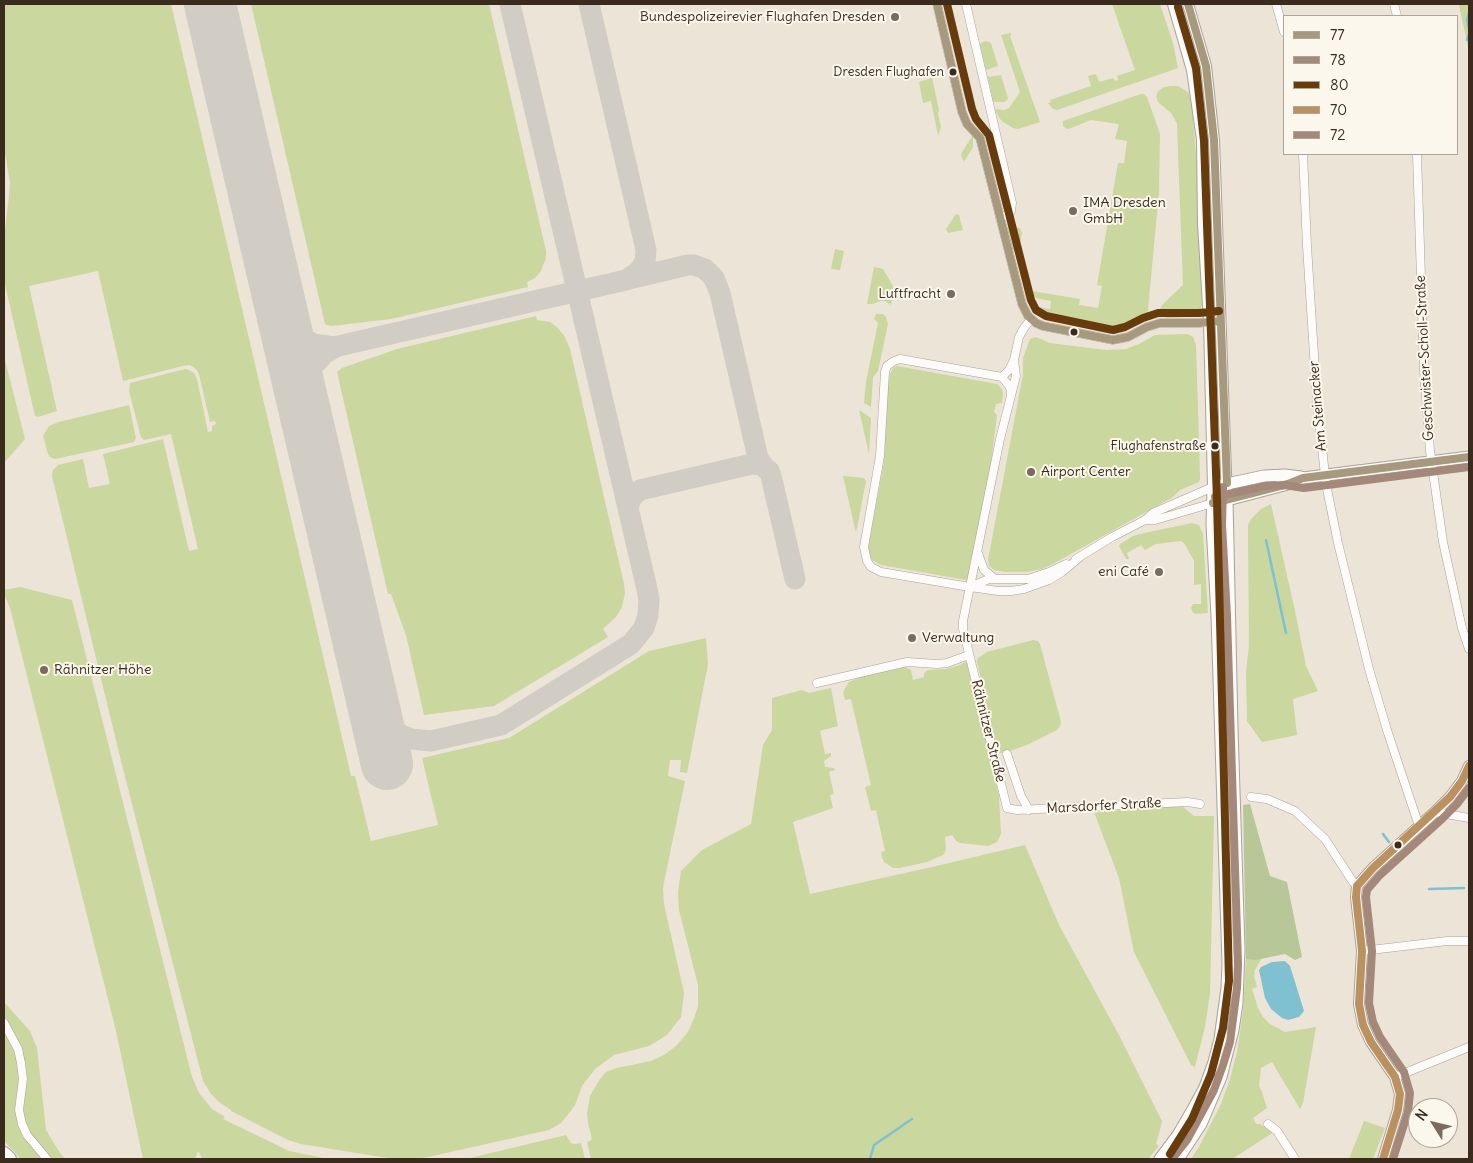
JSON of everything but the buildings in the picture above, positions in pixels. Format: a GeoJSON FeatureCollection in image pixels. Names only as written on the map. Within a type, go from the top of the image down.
{"type":"FeatureCollection","features":[{"type":"Feature","properties":{"kind":"highway"},"geometry":{"type":"LineString","coordinates":[[4,1154],[9,1159]]}},
{"type":"Feature","properties":{"kind":"main road"},"geometry":{"type":"LineString","coordinates":[[1160,1159],[1187,1119],[1205,1087],[1220,1038],[1228,988],[1202,140],[1192,70],[1173,4]]}},
{"type":"Feature","properties":{"kind":"main road"},"geometry":{"type":"LineString","coordinates":[[1178,1159],[1200,1124],[1227,1056],[1237,1003],[1239,949],[1227,500],[1214,140],[1206,66],[1188,4]]}},
{"type":"Feature","properties":{"kind":"main road"},"geometry":{"type":"LineString","coordinates":[[1213,503],[1324,474],[1469,457]]}},
{"type":"Feature","properties":{"kind":"main road"},"geometry":{"type":"LineString","coordinates":[[1213,487],[1264,476],[1285,475],[1303,478]]}},
{"type":"Feature","properties":{"kind":"main road"},"geometry":{"type":"LineString","coordinates":[[1383,1159],[1398,1110],[1400,1094],[1395,1077],[1371,1042],[1363,1025],[1359,1004],[1362,951],[1356,897],[1357,886],[1372,868],[1435,812],[1462,781],[1469,766]]}},
{"type":"Feature","properties":{"kind":"street"},"geometry":{"type":"LineString","coordinates":[[937,4],[962,112],[966,124],[980,138],[1022,304],[1025,312],[1031,319],[1050,328],[1113,340],[1128,337],[1147,327],[1160,323],[1220,322]]}},
{"type":"Feature","properties":{"kind":"street"},"geometry":{"type":"LineString","coordinates":[[966,4],[1012,203],[1008,214],[1000,219]]}},
{"type":"Feature","properties":{"kind":"street"},"geometry":{"type":"LineString","coordinates":[[1276,4],[1283,28]]}},
{"type":"Feature","properties":{"kind":"street","name":"Am Steinacker"},"geometry":{"type":"LineString","coordinates":[[1303,155],[1317,402],[1324,474],[1338,543],[1368,669],[1419,826]]}},
{"type":"Feature","properties":{"kind":"street","name":"Geschwister-Scholl-Straße"},"geometry":{"type":"LineString","coordinates":[[1417,155],[1424,371],[1431,461],[1443,542],[1462,628],[1469,649]]}},
{"type":"Feature","properties":{"kind":"street"},"geometry":{"type":"LineString","coordinates":[[1002,377],[1009,370],[1014,360],[1019,337],[1031,319]]}},
{"type":"Feature","properties":{"kind":"street"},"geometry":{"type":"LineString","coordinates":[[1011,394],[1010,386],[1002,377],[900,359],[887,366],[880,456],[864,547],[867,561],[871,567],[881,572],[998,591],[1024,589],[1048,580],[1062,572],[1080,557]]}},
{"type":"Feature","properties":{"kind":"street"},"geometry":{"type":"LineString","coordinates":[[994,579],[984,570],[978,551],[1000,439],[1014,387],[1016,376],[1014,360]]}},
{"type":"Feature","properties":{"kind":"street"},"geometry":{"type":"LineString","coordinates":[[970,587],[983,581],[994,579],[1028,579],[1049,572],[1080,557],[1154,513],[1213,487]]}},
{"type":"Feature","properties":{"kind":"street"},"geometry":{"type":"LineString","coordinates":[[1145,520],[1155,520],[1213,503]]}},
{"type":"Feature","properties":{"kind":"street","name":"Rähnitzer Straße"},"geometry":{"type":"LineString","coordinates":[[978,551],[963,621],[963,629],[1007,808]]}},
{"type":"Feature","properties":{"kind":"street"},"geometry":{"type":"LineString","coordinates":[[817,683],[907,662],[937,664],[969,655]]}},
{"type":"Feature","properties":{"kind":"street"},"geometry":{"type":"LineString","coordinates":[[1007,754],[1021,796],[1029,810]]}},
{"type":"Feature","properties":{"kind":"street"},"geometry":{"type":"LineString","coordinates":[[1251,797],[1266,799],[1295,811],[1325,839],[1357,886]]}},
{"type":"Feature","properties":{"kind":"street","name":"Marsdorfer Straße"},"geometry":{"type":"LineString","coordinates":[[1007,808],[1029,810],[1188,802],[1200,804]]}},
{"type":"Feature","properties":{"kind":"street"},"geometry":{"type":"LineString","coordinates":[[1435,812],[1469,818]]}},
{"type":"Feature","properties":{"kind":"street"},"geometry":{"type":"LineString","coordinates":[[1362,951],[1447,941],[1469,941]]}},
{"type":"Feature","properties":{"kind":"street"},"geometry":{"type":"LineString","coordinates":[[4,1024],[18,1048],[21,1063],[22,1079],[19,1110],[22,1124],[27,1135],[47,1159]]}},
{"type":"Feature","properties":{"kind":"street"},"geometry":{"type":"LineString","coordinates":[[1395,1077],[1469,1047]]}},
{"type":"Feature","properties":{"kind":"street"},"geometry":{"type":"LineString","coordinates":[[1268,1124],[1277,1131],[1295,1159]]}},
{"type":"Feature","properties":{"kind":"green space"},"geometry":{"type":"Polygon","coordinates":[[[4,4],[171,4],[351,776],[355,776],[371,841],[438,825],[422,758],[509,738],[649,651],[706,638],[708,664],[687,773],[680,772],[681,760],[670,760],[668,776],[685,781],[663,887],[664,904],[684,993],[681,1017],[667,1035],[649,1046],[614,1055],[595,1069],[582,1086],[575,1105],[569,1113],[561,1123],[549,1130],[419,1159],[394,1159],[301,1144],[288,1140],[231,1111],[211,1094],[203,1081],[121,761],[52,476],[53,470],[58,465],[83,459],[89,488],[110,484],[103,454],[163,439],[189,551],[198,549],[171,434],[144,440],[141,437],[129,391],[130,383],[185,369],[189,370],[194,373],[197,379],[208,432],[212,431],[212,426],[216,424],[215,421],[210,422],[199,374],[190,365],[123,381],[98,271],[29,286],[57,411],[38,417],[35,416],[4,280],[4,239],[10,182],[4,148],[4,4]]]}},
{"type":"Feature","properties":{"kind":"green space"},"geometry":{"type":"Polygon","coordinates":[[[251,4],[489,4],[546,251],[546,258],[541,271],[535,278],[527,282],[528,287],[391,319],[331,326],[325,324],[251,4]]]}},
{"type":"Feature","properties":{"kind":"green space"},"geometry":{"type":"Polygon","coordinates":[[[1112,4],[1160,4],[1173,43],[1178,68],[1057,110],[1053,109],[1048,103],[1051,102],[1050,100],[1091,86],[1088,76],[1096,74],[1099,82],[1113,78],[1115,81],[1118,80],[1117,76],[1135,70],[1112,4]]]}},
{"type":"Feature","properties":{"kind":"green space"},"geometry":{"type":"Polygon","coordinates":[[[1459,4],[1469,4],[1469,50],[1461,15],[1459,4]]]}},
{"type":"Feature","properties":{"kind":"green space"},"geometry":{"type":"Polygon","coordinates":[[[1011,33],[1010,36],[1040,122],[1018,129],[1003,122],[995,109],[1004,110],[1009,108],[1020,92],[1001,35],[1011,33]]]}},
{"type":"Feature","properties":{"kind":"green space"},"geometry":{"type":"Polygon","coordinates":[[[986,41],[991,43],[998,66],[986,70],[980,45],[986,41]]]}},
{"type":"Feature","properties":{"kind":"green space"},"geometry":{"type":"Polygon","coordinates":[[[1001,75],[1008,98],[1004,102],[995,102],[993,101],[988,77],[1001,75]]]}},
{"type":"Feature","properties":{"kind":"green space"},"geometry":{"type":"Polygon","coordinates":[[[932,78],[941,127],[938,135],[931,101],[923,103],[919,82],[932,78]]]}},
{"type":"Feature","properties":{"kind":"green space"},"geometry":{"type":"Polygon","coordinates":[[[1178,86],[1188,92],[1192,104],[1198,181],[1202,305],[1195,315],[1168,318],[1161,314],[1160,309],[1183,285],[1177,124],[1171,113],[1158,102],[1156,96],[1158,91],[1164,87],[1178,86]]]}},
{"type":"Feature","properties":{"kind":"green space"},"geometry":{"type":"Polygon","coordinates":[[[1141,94],[1147,97],[1160,134],[1159,192],[1146,318],[1131,328],[1120,332],[1110,332],[1043,318],[1036,310],[1039,307],[1050,309],[1051,301],[1031,297],[1027,294],[1026,290],[1080,299],[1079,305],[1098,308],[1102,286],[1097,285],[1118,163],[1124,163],[1127,141],[1115,139],[1119,124],[1091,120],[1067,129],[1063,126],[1063,121],[1141,94]]]}},
{"type":"Feature","properties":{"kind":"green space"},"geometry":{"type":"Polygon","coordinates":[[[973,135],[973,147],[964,162],[961,155],[962,152],[973,135]]]}},
{"type":"Feature","properties":{"kind":"green space"},"geometry":{"type":"Polygon","coordinates":[[[956,214],[959,215],[963,230],[948,233],[946,229],[956,214]]]}},
{"type":"Feature","properties":{"kind":"green space"},"geometry":{"type":"Polygon","coordinates":[[[1006,227],[1020,228],[1022,233],[1019,249],[1016,253],[1011,249],[1006,227]]]}},
{"type":"Feature","properties":{"kind":"green space"},"geometry":{"type":"Polygon","coordinates":[[[835,249],[844,251],[840,270],[831,269],[835,249]]]}},
{"type":"Feature","properties":{"kind":"green space"},"geometry":{"type":"Polygon","coordinates":[[[874,267],[883,269],[892,284],[894,290],[891,305],[885,301],[867,304],[874,267]]]}},
{"type":"Feature","properties":{"kind":"green space"},"geometry":{"type":"Polygon","coordinates":[[[876,314],[883,314],[888,324],[878,371],[873,377],[871,407],[864,403],[866,382],[878,323],[874,319],[876,314]]]}},
{"type":"Feature","properties":{"kind":"green space"},"geometry":{"type":"Polygon","coordinates":[[[536,316],[537,320],[550,322],[558,328],[565,337],[570,349],[624,584],[625,593],[622,607],[616,617],[603,629],[608,637],[494,706],[424,715],[406,635],[391,594],[388,594],[337,372],[342,368],[397,349],[536,316]]]}},
{"type":"Feature","properties":{"kind":"green space"},"geometry":{"type":"Polygon","coordinates":[[[1188,334],[1193,337],[1196,345],[1199,482],[1180,490],[1173,497],[1042,569],[1027,572],[1005,572],[994,570],[989,566],[988,560],[1023,374],[1023,358],[1030,339],[1036,337],[1050,343],[1106,350],[1126,349],[1155,335],[1188,334]]]}},
{"type":"Feature","properties":{"kind":"green space"},"geometry":{"type":"Polygon","coordinates":[[[4,356],[25,439],[4,463],[4,356]]]}},
{"type":"Feature","properties":{"kind":"green space"},"geometry":{"type":"Polygon","coordinates":[[[897,366],[997,384],[1002,389],[1002,403],[996,404],[994,412],[997,415],[990,471],[968,578],[966,580],[881,565],[872,560],[870,555],[868,548],[884,462],[887,393],[890,374],[893,368],[897,366]]]}},
{"type":"Feature","properties":{"kind":"green space"},"geometry":{"type":"Polygon","coordinates":[[[129,405],[136,438],[134,442],[55,459],[48,454],[43,436],[49,426],[129,405]]]}},
{"type":"Feature","properties":{"kind":"green space"},"geometry":{"type":"Polygon","coordinates":[[[859,410],[871,418],[869,454],[859,410]]]}},
{"type":"Feature","properties":{"kind":"green space"},"geometry":{"type":"Polygon","coordinates":[[[843,476],[864,478],[866,481],[856,533],[843,476]]]}},
{"type":"Feature","properties":{"kind":"green space"},"geometry":{"type":"Polygon","coordinates":[[[1271,504],[1306,666],[1318,691],[1293,699],[1297,735],[1262,742],[1247,721],[1246,672],[1249,645],[1248,525],[1261,509],[1271,504]]]}},
{"type":"Feature","properties":{"kind":"green space"},"geometry":{"type":"Polygon","coordinates":[[[1192,523],[1199,525],[1203,534],[1208,613],[1193,613],[1191,608],[1193,604],[1201,604],[1201,584],[1194,585],[1194,561],[1184,543],[1181,541],[1156,544],[1145,550],[1141,545],[1127,553],[1129,559],[1126,559],[1119,546],[1133,536],[1192,523]]]}},
{"type":"Feature","properties":{"kind":"green space"},"geometry":{"type":"Polygon","coordinates":[[[20,587],[72,600],[192,1077],[199,1093],[212,1109],[225,1117],[223,1119],[289,1151],[329,1159],[203,1159],[198,1151],[195,1159],[143,1159],[116,1031],[10,608],[4,594],[4,590],[20,587]]]}},
{"type":"Feature","properties":{"kind":"green space"},"geometry":{"type":"Polygon","coordinates":[[[1033,640],[1038,641],[1040,644],[1061,722],[1060,726],[1057,730],[1027,745],[1000,753],[996,749],[977,661],[978,658],[987,652],[1033,640]]]}},
{"type":"Feature","properties":{"kind":"green space"},"geometry":{"type":"Polygon","coordinates":[[[965,662],[969,666],[999,796],[1001,834],[997,842],[988,846],[960,843],[952,835],[945,837],[946,849],[941,856],[927,862],[893,868],[884,862],[882,857],[881,852],[885,851],[876,810],[871,811],[865,787],[871,785],[851,699],[845,700],[843,692],[849,682],[863,676],[905,667],[911,670],[913,680],[924,677],[924,673],[928,670],[946,669],[965,662]]]}},
{"type":"Feature","properties":{"kind":"green space"},"geometry":{"type":"Polygon","coordinates":[[[831,688],[838,726],[820,731],[825,754],[831,753],[831,756],[824,761],[825,767],[834,768],[835,770],[829,772],[834,794],[830,795],[833,808],[793,822],[810,894],[1025,845],[1059,925],[1120,1037],[1162,1121],[1156,1144],[1159,1146],[1148,1159],[591,1159],[587,1142],[592,1139],[587,1113],[590,1096],[600,1079],[606,1072],[651,1061],[664,1055],[676,1046],[688,1032],[695,1016],[698,1006],[698,985],[679,910],[678,893],[681,871],[702,850],[751,824],[763,745],[772,730],[772,698],[802,690],[809,693],[831,688]]]}},
{"type":"Feature","properties":{"kind":"green space"},"geometry":{"type":"Polygon","coordinates":[[[1250,804],[1270,876],[1287,882],[1302,957],[1295,960],[1285,954],[1256,960],[1246,959],[1243,805],[1250,804]]]}},
{"type":"Feature","properties":{"kind":"green space"},"geometry":{"type":"Polygon","coordinates":[[[1182,806],[1194,816],[1214,816],[1210,994],[1205,1027],[1195,1067],[1191,1065],[1134,952],[1119,878],[1094,812],[1182,806]]]}},
{"type":"Feature","properties":{"kind":"green space"},"geometry":{"type":"Polygon","coordinates":[[[1262,958],[1255,970],[1254,976],[1257,987],[1252,989],[1263,1017],[1270,1024],[1285,1032],[1316,1027],[1303,1103],[1300,1109],[1272,1062],[1261,1068],[1259,1086],[1267,1108],[1253,1118],[1256,1124],[1260,1124],[1274,1132],[1232,1159],[1191,1159],[1221,1104],[1230,1079],[1237,1052],[1243,1011],[1246,959],[1262,958]]]}},
{"type":"Feature","properties":{"kind":"green space"},"geometry":{"type":"Polygon","coordinates":[[[4,1002],[30,1031],[37,1048],[46,1130],[65,1159],[51,1159],[31,1138],[23,1137],[43,1159],[21,1159],[4,1141],[4,1002]]]}},
{"type":"Feature","properties":{"kind":"green space"},"geometry":{"type":"Polygon","coordinates":[[[1364,1121],[1385,1128],[1373,1159],[1349,1159],[1364,1121]]]}},
{"type":"Feature","properties":{"kind":"green space"},"geometry":{"type":"Polygon","coordinates":[[[566,1135],[571,1143],[581,1143],[585,1159],[466,1159],[566,1135]]]}},
{"type":"Feature","properties":{"kind":"water"},"geometry":{"type":"Polygon","coordinates":[[[1285,961],[1290,966],[1304,1011],[1299,1017],[1288,1020],[1282,1018],[1271,1009],[1265,998],[1259,970],[1261,967],[1272,962],[1285,961]]]}},
{"type":"Feature","properties":{"kind":"waterway"},"geometry":{"type":"LineString","coordinates":[[1469,13],[1467,20],[1469,29]]}},
{"type":"Feature","properties":{"kind":"waterway"},"geometry":{"type":"LineString","coordinates":[[1467,40],[1469,34]]}},
{"type":"Feature","properties":{"kind":"waterway"},"geometry":{"type":"LineString","coordinates":[[1266,540],[1286,633]]}},
{"type":"Feature","properties":{"kind":"waterway"},"geometry":{"type":"LineString","coordinates":[[1383,834],[1389,842]]}},
{"type":"Feature","properties":{"kind":"waterway"},"geometry":{"type":"LineString","coordinates":[[1429,889],[1464,888]]}},
{"type":"Feature","properties":{"kind":"waterway"},"geometry":{"type":"LineString","coordinates":[[870,1159],[874,1145],[912,1119]]}},
{"type":"Feature","properties":{"kind":"taxiway"},"geometry":{"type":"LineString","coordinates":[[370,692],[378,713],[384,721],[399,734],[411,739],[431,741],[501,725],[631,644],[644,628],[648,615],[649,600],[647,589],[510,4]]}},
{"type":"Feature","properties":{"kind":"taxiway"},"geometry":{"type":"LineString","coordinates":[[281,309],[287,322],[300,336],[313,344],[334,347],[626,280],[638,272],[645,262],[646,250],[589,4]]}},
{"type":"Feature","properties":{"kind":"taxiway"},"geometry":{"type":"LineString","coordinates":[[629,279],[688,265],[705,269],[714,278],[720,293],[758,458],[764,467]]}},
{"type":"Feature","properties":{"kind":"taxiway"},"geometry":{"type":"LineString","coordinates":[[304,405],[304,386],[311,368],[325,353],[338,346]]}},
{"type":"Feature","properties":{"kind":"taxiway"},"geometry":{"type":"LineString","coordinates":[[628,508],[631,498],[640,490],[752,464],[761,465],[769,471],[771,476],[795,579]]}},
{"type":"Feature","properties":{"kind":"runway"},"geometry":{"type":"LineString","coordinates":[[210,4],[387,764]]}},
{"type":"Feature","properties":{"kind":"transit line","name":"77"},"geometry":{"type":"LineString","coordinates":[[937,4],[962,112],[967,124],[980,138],[1022,304],[1028,316],[1043,326],[1113,340],[1128,337],[1147,327],[1160,323],[1220,321]]}},
{"type":"Feature","properties":{"kind":"transit line","name":"80"},"geometry":{"type":"LineString","coordinates":[[947,4],[972,109],[976,119],[989,135],[1031,300],[1036,310],[1046,316],[1113,330],[1158,313],[1219,311]]}},
{"type":"Feature","properties":{"kind":"transit line","name":"77"},"geometry":{"type":"LineString","coordinates":[[1188,4],[1206,66],[1214,140],[1227,483]]}},
{"type":"Feature","properties":{"kind":"transit line","name":"80"},"geometry":{"type":"LineString","coordinates":[[1170,1154],[1192,1119],[1211,1074],[1223,1028],[1229,981],[1217,500],[1204,141],[1196,68],[1178,7]]}},
{"type":"Feature","properties":{"kind":"transit line","name":"77"},"geometry":{"type":"LineString","coordinates":[[1213,503],[1288,484],[1303,478],[1469,457]]}},
{"type":"Feature","properties":{"kind":"transit line","name":"78"},"geometry":{"type":"LineString","coordinates":[[1215,497],[1265,486],[1284,485],[1304,488],[1469,467]]}},
{"type":"Feature","properties":{"kind":"transit line","name":"78"},"geometry":{"type":"LineString","coordinates":[[1172,1159],[1187,1140],[1214,1090],[1230,1042],[1237,988],[1238,964],[1227,616],[1222,525],[1223,487]]}},
{"type":"Feature","properties":{"kind":"transit line","name":"70"},"geometry":{"type":"LineString","coordinates":[[1383,1159],[1398,1110],[1400,1094],[1395,1077],[1371,1042],[1363,1025],[1359,1004],[1362,951],[1356,897],[1357,886],[1373,868],[1450,797],[1462,781],[1469,766]]}},
{"type":"Feature","properties":{"kind":"transit line","name":"72"},"geometry":{"type":"LineString","coordinates":[[1393,1159],[1408,1112],[1410,1093],[1404,1072],[1380,1037],[1373,1022],[1369,1003],[1372,951],[1366,897],[1367,890],[1380,875],[1442,819],[1469,788]]}},
{"type":"Feature","properties":{"kind":"place","name":"Bundespolizeirevier Flughafen Dresden"},"geometry":{"type":"Point","coordinates":[895,17]}},
{"type":"Feature","properties":{"kind":"place","name":"Dresden Flughafen"},"geometry":{"type":"Point","coordinates":[953,72]}},
{"type":"Feature","properties":{"kind":"place","name":"IMA Dresden GmbH"},"geometry":{"type":"Point","coordinates":[1073,211]}},
{"type":"Feature","properties":{"kind":"place","name":"Luftfracht"},"geometry":{"type":"Point","coordinates":[951,294]}},
{"type":"Feature","properties":{"kind":"place","name":"Flughafenstraße"},"geometry":{"type":"Point","coordinates":[1215,446]}},
{"type":"Feature","properties":{"kind":"place","name":"Airport Center"},"geometry":{"type":"Point","coordinates":[1031,472]}},
{"type":"Feature","properties":{"kind":"place","name":"eni Café"},"geometry":{"type":"Point","coordinates":[1159,572]}},
{"type":"Feature","properties":{"kind":"place","name":"Verwaltung"},"geometry":{"type":"Point","coordinates":[912,638]}},
{"type":"Feature","properties":{"kind":"place","name":"Rähnitzer Höhe"},"geometry":{"type":"Point","coordinates":[44,670]}}]}
